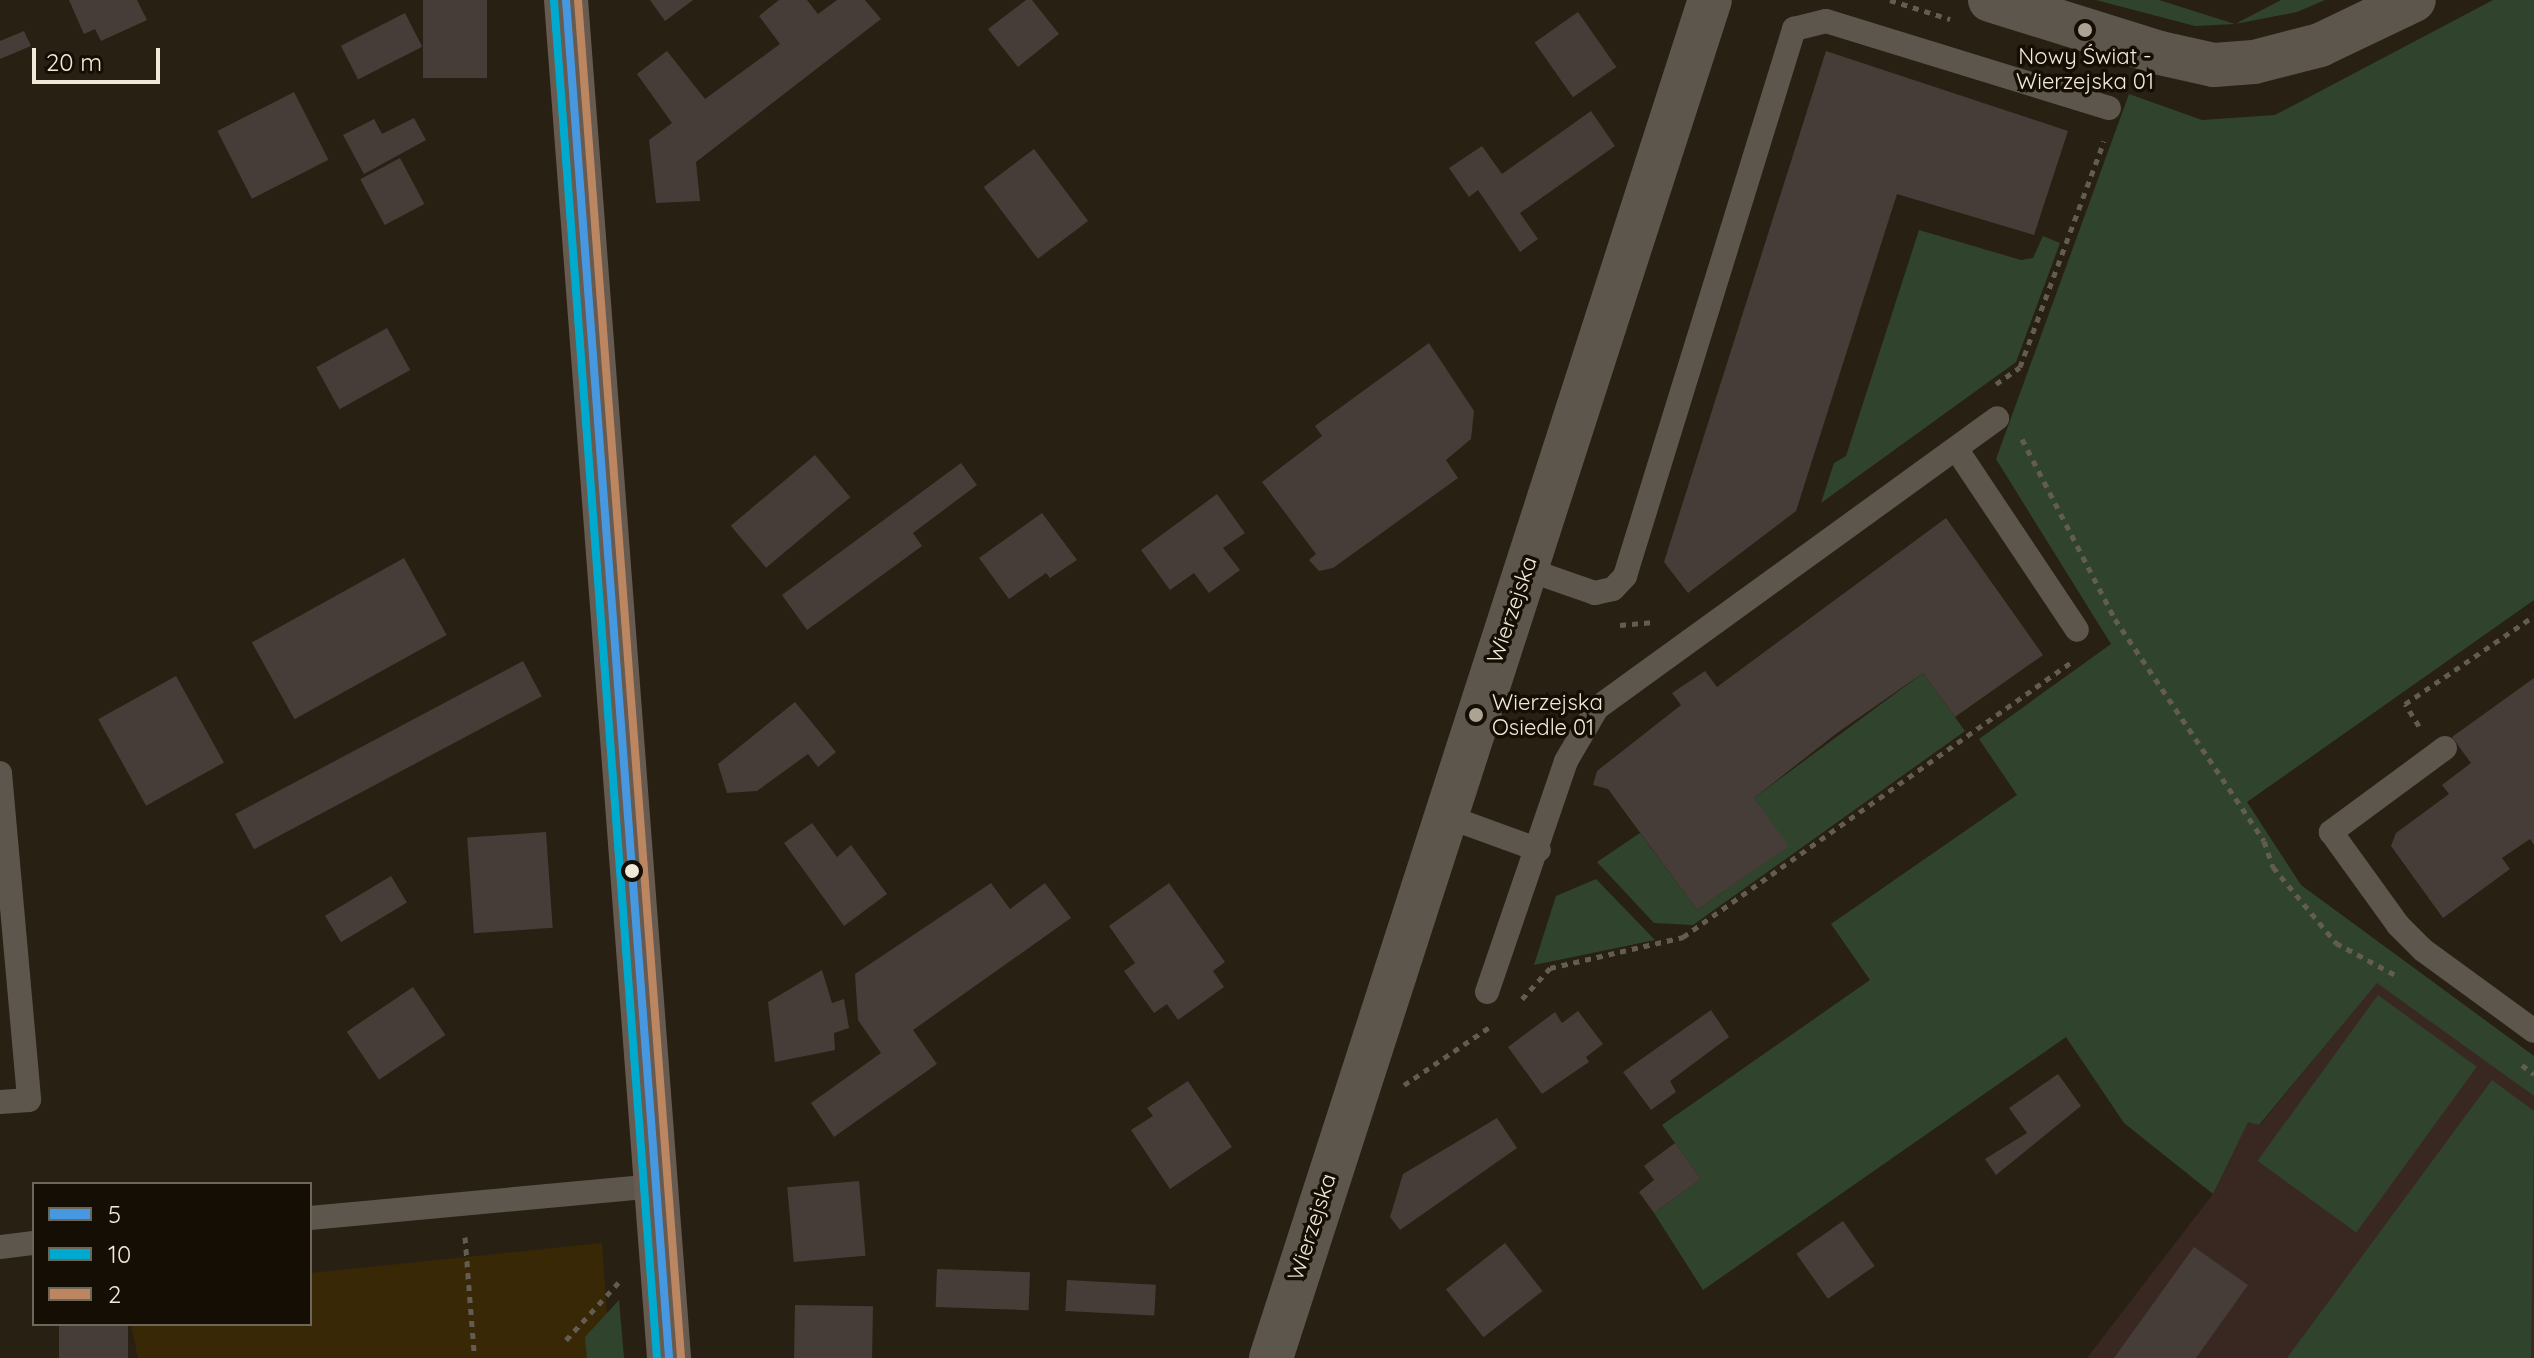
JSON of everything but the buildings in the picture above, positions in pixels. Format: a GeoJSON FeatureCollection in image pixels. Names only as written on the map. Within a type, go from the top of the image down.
{"type":"FeatureCollection","features":[{"type":"Feature","properties":{"kind":"main road"},"geometry":{"type":"LineString","coordinates":[[566,0],[669,1358]]}},
{"type":"Feature","properties":{"kind":"street","name":"Wierzejska"},"geometry":{"type":"LineString","coordinates":[[1271,1358],[1443,815],[1710,0]]}},
{"type":"Feature","properties":{"kind":"street"},"geometry":{"type":"LineString","coordinates":[[2007,2],[2214,65],[2299,52],[2414,0]]}},
{"type":"Feature","properties":{"kind":"lane"},"geometry":{"type":"LineString","coordinates":[[1526,569],[1595,593],[1613,589],[1625,576],[1794,29],[1826,21],[2109,108]]}},
{"type":"Feature","properties":{"kind":"lane"},"geometry":{"type":"LineString","coordinates":[[1487,992],[1539,850],[1566,761],[1597,708],[1957,450],[1997,418]]}},
{"type":"Feature","properties":{"kind":"lane"},"geometry":{"type":"LineString","coordinates":[[1957,450],[2077,630]]}},
{"type":"Feature","properties":{"kind":"lane"},"geometry":{"type":"LineString","coordinates":[[2441,750],[2331,832],[2398,925],[2423,950],[2534,1031]]}},
{"type":"Feature","properties":{"kind":"lane"},"geometry":{"type":"LineString","coordinates":[[0,773],[4,863],[29,1100],[0,1102]]}},
{"type":"Feature","properties":{"kind":"lane"},"geometry":{"type":"LineString","coordinates":[[1443,815],[1539,850]]}},
{"type":"Feature","properties":{"kind":"lane"},"geometry":{"type":"LineString","coordinates":[[312,1218],[656,1186]]}},
{"type":"Feature","properties":{"kind":"lane"},"geometry":{"type":"LineString","coordinates":[[0,1247],[32,1243]]}},
{"type":"Feature","properties":{"kind":"path"},"geometry":{"type":"LineString","coordinates":[[1982,394],[2020,367],[2114,114],[2109,108]]}},
{"type":"Feature","properties":{"kind":"path"},"geometry":{"type":"LineString","coordinates":[[1997,418],[2021,431],[2024,447],[2115,619],[2264,841],[2273,867],[2336,943],[2376,961],[2409,984]]}},
{"type":"Feature","properties":{"kind":"path"},"geometry":{"type":"LineString","coordinates":[[2441,750],[2405,704],[2534,616]]}},
{"type":"Feature","properties":{"kind":"path"},"geometry":{"type":"LineString","coordinates":[[1610,623],[1663,620]]}},
{"type":"Feature","properties":{"kind":"path"},"geometry":{"type":"LineString","coordinates":[[1517,1006],[1550,968],[1683,937],[2090,650],[2077,630]]}},
{"type":"Feature","properties":{"kind":"path"},"geometry":{"type":"LineString","coordinates":[[1522,999],[1523,981]]}},
{"type":"Feature","properties":{"kind":"path"},"geometry":{"type":"LineString","coordinates":[[1403,1085],[1498,1022]]}},
{"type":"Feature","properties":{"kind":"path"},"geometry":{"type":"LineString","coordinates":[[2510,1057],[2534,1074]]}},
{"type":"Feature","properties":{"kind":"path"},"geometry":{"type":"LineString","coordinates":[[465,1236],[474,1352]]}},
{"type":"Feature","properties":{"kind":"path"},"geometry":{"type":"LineString","coordinates":[[566,1340],[627,1280]]}},
{"type":"Feature","properties":{"kind":"shaded area"},"geometry":{"type":"Polygon","coordinates":[[[2377,982],[2534,1096],[2534,1358],[2087,1358],[2213,1194],[2248,1121],[2260,1125],[2377,982]]]}},
{"type":"Feature","properties":{"kind":"shaded area"},"geometry":{"type":"Polygon","coordinates":[[[602,1243],[610,1358],[138,1358],[131,1326],[312,1326],[312,1273],[602,1243]]]}},
{"type":"Feature","properties":{"kind":"green space"},"geometry":{"type":"Polygon","coordinates":[[[2096,0],[2159,0],[2235,24],[2195,26],[2096,0]]]}},
{"type":"Feature","properties":{"kind":"green space"},"geometry":{"type":"Polygon","coordinates":[[[2281,0],[2325,0],[2297,12],[2235,24],[2281,0]]]}},
{"type":"Feature","properties":{"kind":"green space"},"geometry":{"type":"Polygon","coordinates":[[[2493,0],[2534,0],[2534,600],[2247,802],[2301,885],[2534,1056],[2534,1096],[2377,983],[2259,1125],[2248,1122],[2213,1194],[2124,1123],[2066,1037],[1703,1290],[1654,1213],[1701,1179],[1662,1125],[1870,980],[1831,924],[2017,795],[1979,739],[2111,644],[1996,459],[2129,94],[2202,120],[2275,115],[2493,0]]]}},
{"type":"Feature","properties":{"kind":"green space"},"geometry":{"type":"Polygon","coordinates":[[[1919,230],[2021,260],[2033,258],[2043,236],[2060,243],[2016,362],[1821,503],[1834,463],[1846,456],[1919,230]]]}},
{"type":"Feature","properties":{"kind":"green space"},"geometry":{"type":"Polygon","coordinates":[[[1923,673],[1965,731],[1693,925],[1654,923],[1597,862],[1640,833],[1697,910],[1788,846],[1754,798],[1923,673]]]}},
{"type":"Feature","properties":{"kind":"green space"},"geometry":{"type":"Polygon","coordinates":[[[1596,879],[1655,940],[1534,965],[1556,896],[1596,879]]]}},
{"type":"Feature","properties":{"kind":"green space"},"geometry":{"type":"Polygon","coordinates":[[[2378,995],[2477,1067],[2356,1233],[2258,1161],[2378,995]]]}},
{"type":"Feature","properties":{"kind":"green space"},"geometry":{"type":"Polygon","coordinates":[[[2492,1080],[2534,1111],[2531,1358],[2287,1358],[2492,1080]]]}},
{"type":"Feature","properties":{"kind":"green space"},"geometry":{"type":"Polygon","coordinates":[[[619,1300],[624,1358],[587,1358],[585,1337],[619,1300]]]}},
{"type":"Feature","properties":{"kind":"transit line","name":"5"},"geometry":{"type":"LineString","coordinates":[[566,0],[669,1358]]}},
{"type":"Feature","properties":{"kind":"transit line","name":"2"},"geometry":{"type":"LineString","coordinates":[[578,0],[681,1357]]}},
{"type":"Feature","properties":{"kind":"transit line","name":"10"},"geometry":{"type":"LineString","coordinates":[[554,1],[657,1358]]}},
{"type":"Feature","properties":{"kind":"place","name":"Nowy Świat - Wierzejska 01"},"geometry":{"type":"Point","coordinates":[2085,30]}},
{"type":"Feature","properties":{"kind":"place","name":"Wierzejska Osiedle 01"},"geometry":{"type":"Point","coordinates":[1476,715]}}]}
